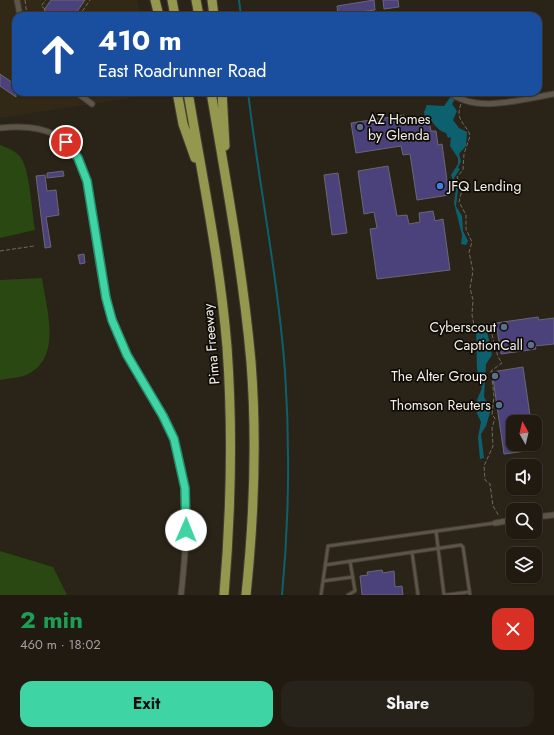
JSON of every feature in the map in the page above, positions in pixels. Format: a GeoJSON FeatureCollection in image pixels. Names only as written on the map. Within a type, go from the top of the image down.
{"type":"FeatureCollection","features":[{"type":"Feature","properties":{"kind":"highway"},"geometry":{"type":"LineString","coordinates":[[156,0],[158,12]]}},
{"type":"Feature","properties":{"kind":"highway"},"geometry":{"type":"LineString","coordinates":[[172,0],[174,12]]}},
{"type":"Feature","properties":{"kind":"highway"},"geometry":{"type":"LineString","coordinates":[[196,0],[198,12]]}},
{"type":"Feature","properties":{"kind":"highway"},"geometry":{"type":"LineString","coordinates":[[212,0],[214,12]]}},
{"type":"Feature","properties":{"kind":"highway"},"geometry":{"type":"LineString","coordinates":[[178,96],[183,124],[204,188]]}},
{"type":"Feature","properties":{"kind":"highway","name":"Pima Freeway"},"geometry":{"type":"LineString","coordinates":[[189,96],[204,188],[227,346],[230,397],[231,484],[224,595]]}},
{"type":"Feature","properties":{"kind":"highway"},"geometry":{"type":"LineString","coordinates":[[212,96],[226,181],[251,362],[254,430],[253,494],[246,595]]}},
{"type":"Feature","properties":{"kind":"highway"},"geometry":{"type":"LineString","coordinates":[[222,96],[226,181]]}},
{"type":"Feature","properties":{"kind":"street"},"geometry":{"type":"LineString","coordinates":[[17,0],[19,12]]}},
{"type":"Feature","properties":{"kind":"street"},"geometry":{"type":"LineString","coordinates":[[542,96],[554,94]]}},
{"type":"Feature","properties":{"kind":"street"},"geometry":{"type":"LineString","coordinates":[[81,96],[92,104]]}},
{"type":"Feature","properties":{"kind":"street"},"geometry":{"type":"LineString","coordinates":[[454,96],[461,100],[482,104],[540,96]]}},
{"type":"Feature","properties":{"kind":"street"},"geometry":{"type":"LineString","coordinates":[[0,128],[28,127],[51,132],[66,142],[74,151],[82,166],[87,181],[106,298],[112,320],[127,355],[169,426],[180,462],[186,501],[181,595]]}},
{"type":"Feature","properties":{"kind":"street"},"geometry":{"type":"LineString","coordinates":[[542,516],[554,514]]}},
{"type":"Feature","properties":{"kind":"street"},"geometry":{"type":"LineString","coordinates":[[495,522],[506,521]]}},
{"type":"Feature","properties":{"kind":"lane"},"geometry":{"type":"LineString","coordinates":[[321,595],[328,546],[495,522]]}},
{"type":"Feature","properties":{"kind":"lane"},"geometry":{"type":"LineString","coordinates":[[325,565],[438,548],[461,545],[463,547],[470,593],[445,595],[438,548],[436,531]]}},
{"type":"Feature","properties":{"kind":"lane"},"geometry":{"type":"LineString","coordinates":[[412,552],[418,595]]}},
{"type":"Feature","properties":{"kind":"lane"},"geometry":{"type":"LineString","coordinates":[[348,595],[355,591],[350,561]]}},
{"type":"Feature","properties":{"kind":"lane"},"geometry":{"type":"LineString","coordinates":[[323,581],[353,577]]}},
{"type":"Feature","properties":{"kind":"path"},"geometry":{"type":"LineString","coordinates":[[25,0],[26,12]]}},
{"type":"Feature","properties":{"kind":"path"},"geometry":{"type":"LineString","coordinates":[[45,9],[41,6],[46,0]]}},
{"type":"Feature","properties":{"kind":"path"},"geometry":{"type":"LineString","coordinates":[[82,12],[90,0]]}},
{"type":"Feature","properties":{"kind":"path"},"geometry":{"type":"LineString","coordinates":[[461,100],[459,109],[460,120],[470,133],[470,140],[464,154],[463,170],[458,173],[457,177],[462,190],[459,202],[466,215],[466,231],[472,242],[469,252],[473,271],[470,288],[473,300],[472,315],[474,325],[488,325],[490,327],[498,357],[502,363],[491,371],[494,396],[492,415],[495,418],[492,428],[493,446],[484,466],[486,480],[490,484],[493,506],[499,516]]}},
{"type":"Feature","properties":{"kind":"path"},"geometry":{"type":"LineString","coordinates":[[0,251],[34,246]]}},
{"type":"Feature","properties":{"kind":"shaded area"},"geometry":{"type":"Polygon","coordinates":[[[0,0],[137,0],[140,12],[12,12],[12,96],[144,96],[0,118],[0,0]]]}},
{"type":"Feature","properties":{"kind":"green space"},"geometry":{"type":"Polygon","coordinates":[[[0,145],[17,153],[24,164],[29,182],[35,230],[0,238],[0,145]]]}},
{"type":"Feature","properties":{"kind":"green space"},"geometry":{"type":"Polygon","coordinates":[[[42,278],[50,330],[46,355],[40,365],[27,375],[0,380],[0,280],[42,278]]]}},
{"type":"Feature","properties":{"kind":"green space"},"geometry":{"type":"Polygon","coordinates":[[[0,551],[53,567],[67,595],[0,595],[0,551]]]}},
{"type":"Feature","properties":{"kind":"water"},"geometry":{"type":"Polygon","coordinates":[[[451,96],[457,96],[452,104],[457,111],[453,120],[459,128],[467,132],[466,146],[459,154],[461,161],[458,168],[460,169],[454,178],[458,189],[456,206],[462,216],[463,231],[468,241],[466,245],[461,244],[462,235],[454,203],[456,189],[451,175],[458,164],[458,158],[450,146],[451,137],[448,138],[446,133],[440,130],[431,120],[425,117],[424,112],[427,105],[444,106],[451,96]]]}},
{"type":"Feature","properties":{"kind":"water"},"geometry":{"type":"Polygon","coordinates":[[[482,329],[487,331],[492,355],[486,364],[484,397],[491,409],[486,426],[481,434],[484,458],[480,459],[478,437],[481,422],[474,407],[482,388],[477,368],[476,334],[482,329]]]}},
{"type":"Feature","properties":{"kind":"building"},"geometry":{"type":"Polygon","coordinates":[[[51,0],[85,0],[77,12],[47,12],[44,10],[51,0]]]}},
{"type":"Feature","properties":{"kind":"building"},"geometry":{"type":"Polygon","coordinates":[[[374,0],[375,10],[360,12],[338,12],[337,6],[374,0]]]}},
{"type":"Feature","properties":{"kind":"building"},"geometry":{"type":"Polygon","coordinates":[[[383,0],[398,0],[399,7],[384,9],[383,0]]]}},
{"type":"Feature","properties":{"kind":"building"},"geometry":{"type":"Polygon","coordinates":[[[0,74],[12,82],[12,94],[0,86],[0,74]]]}},
{"type":"Feature","properties":{"kind":"building"},"geometry":{"type":"Polygon","coordinates":[[[404,115],[404,119],[418,117],[419,122],[429,121],[431,131],[436,131],[438,145],[442,144],[449,195],[417,200],[410,154],[403,155],[401,146],[356,153],[351,123],[404,115]]]}},
{"type":"Feature","properties":{"kind":"building"},"geometry":{"type":"Polygon","coordinates":[[[388,166],[397,216],[407,215],[409,224],[420,222],[419,213],[433,211],[435,221],[443,219],[450,270],[377,279],[370,229],[377,228],[374,212],[364,214],[358,171],[388,166]]]}},
{"type":"Feature","properties":{"kind":"building"},"geometry":{"type":"Polygon","coordinates":[[[63,171],[64,176],[47,178],[47,173],[63,171]]]}},
{"type":"Feature","properties":{"kind":"building"},"geometry":{"type":"Polygon","coordinates":[[[338,173],[347,233],[332,235],[324,175],[338,173]]]}},
{"type":"Feature","properties":{"kind":"building"},"geometry":{"type":"Polygon","coordinates":[[[45,175],[47,191],[56,190],[59,215],[46,217],[51,247],[45,248],[36,176],[45,175]]]}},
{"type":"Feature","properties":{"kind":"building"},"geometry":{"type":"Polygon","coordinates":[[[84,254],[85,263],[80,264],[78,255],[84,254]]]}},
{"type":"Feature","properties":{"kind":"building"},"geometry":{"type":"Polygon","coordinates":[[[538,317],[539,320],[554,318],[554,344],[535,346],[536,349],[501,354],[496,323],[538,317]]]}},
{"type":"Feature","properties":{"kind":"building"},"geometry":{"type":"Polygon","coordinates":[[[523,367],[530,415],[506,415],[506,451],[526,451],[504,454],[492,372],[523,367]]]}},
{"type":"Feature","properties":{"kind":"building"},"geometry":{"type":"Polygon","coordinates":[[[382,570],[383,573],[394,571],[395,587],[402,586],[403,595],[362,595],[360,576],[368,575],[367,572],[382,570]]]}},
{"type":"Feature","properties":{"kind":"waterway"},"geometry":{"type":"LineString","coordinates":[[239,0],[240,12]]}},
{"type":"Feature","properties":{"kind":"waterway"},"geometry":{"type":"LineString","coordinates":[[248,96],[278,301],[285,371],[288,427],[288,483],[282,595]]}},
{"type":"Feature","properties":{"kind":"place","name":"AZ Homes by Glenda"},"geometry":{"type":"Point","coordinates":[360,127]}},
{"type":"Feature","properties":{"kind":"place","name":"JFQ Lending"},"geometry":{"type":"Point","coordinates":[440,186]}},
{"type":"Feature","properties":{"kind":"place","name":"Cyberscout"},"geometry":{"type":"Point","coordinates":[504,327]}},
{"type":"Feature","properties":{"kind":"place","name":"CaptionCall"},"geometry":{"type":"Point","coordinates":[531,345]}},
{"type":"Feature","properties":{"kind":"place","name":"The Alter Group"},"geometry":{"type":"Point","coordinates":[495,376]}},
{"type":"Feature","properties":{"kind":"place","name":"Thomson Reuters"},"geometry":{"type":"Point","coordinates":[499,405]}},
{"type":"Feature","properties":{"kind":"route"},"geometry":{"type":"LineString","coordinates":[[66,142],[78,158],[87,181],[106,298],[116,332],[127,355],[169,426],[178,450],[185,488],[186,530]]}}]}
